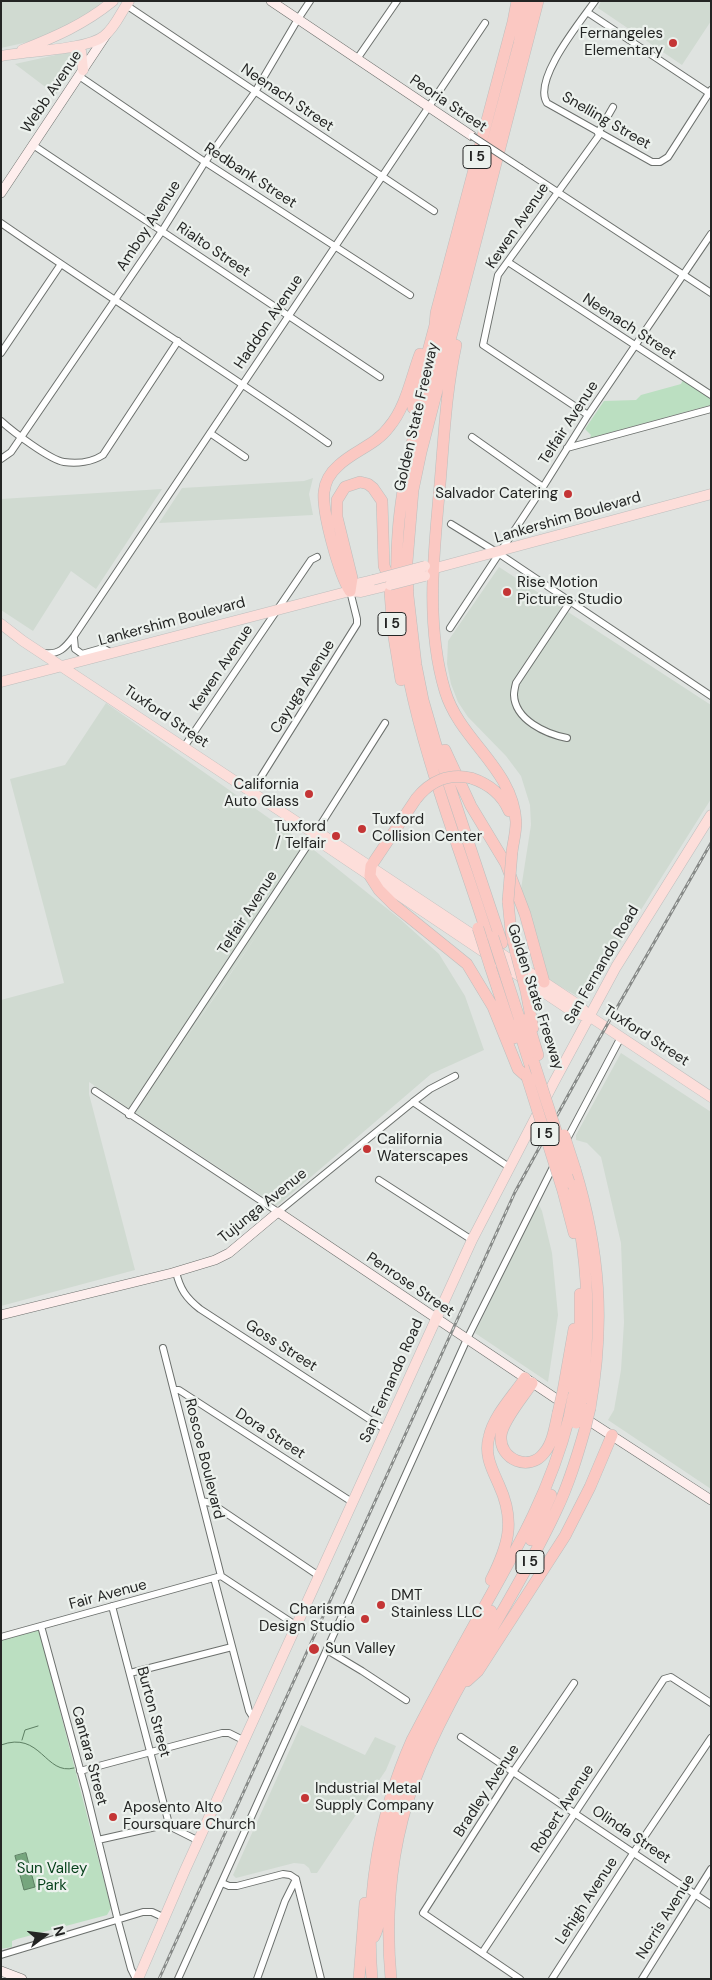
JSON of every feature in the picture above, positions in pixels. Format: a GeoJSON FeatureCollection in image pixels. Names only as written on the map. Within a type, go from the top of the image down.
{"type":"FeatureCollection","features":[{"type":"Feature","properties":{"kind":"highway","name":"Golden State Freeway"},"geometry":{"type":"LineString","coordinates":[[391,1979],[389,1908],[401,1829],[413,1787],[432,1740],[550,1525],[566,1489],[573,1422],[598,1338],[597,1270],[589,1219],[570,1180],[507,977],[411,724],[394,640],[390,580],[390,547],[396,485],[436,312],[517,1]]}},
{"type":"Feature","properties":{"kind":"highway"},"geometry":{"type":"LineString","coordinates":[[530,1],[411,447],[402,493],[398,534],[398,581],[402,640],[415,712],[490,936],[507,977],[533,1061]]}},
{"type":"Feature","properties":{"kind":"highway","name":"Golden State Freeway"},"geometry":{"type":"LineString","coordinates":[[372,1979],[370,1942],[374,1867],[383,1827],[402,1762],[454,1661],[527,1531],[573,1422],[578,1400],[580,1297],[570,1180],[533,1061],[490,966],[490,936],[426,709],[416,665],[411,630],[407,562],[414,490],[423,442],[538,1]]}},
{"type":"Feature","properties":{"kind":"highway"},"geometry":{"type":"LineString","coordinates":[[459,308],[458,333],[444,420],[427,570],[435,636],[445,691],[462,726],[506,784],[516,822],[512,852]]}},
{"type":"Feature","properties":{"kind":"highway"},"geometry":{"type":"LineString","coordinates":[[350,590],[343,580],[323,503],[326,482],[338,465],[374,442],[387,431],[395,420],[436,312]]}},
{"type":"Feature","properties":{"kind":"highway"},"geometry":{"type":"LineString","coordinates":[[350,590],[352,578],[336,508],[340,492],[352,483],[368,484],[379,494],[382,501],[384,566],[390,580]]}},
{"type":"Feature","properties":{"kind":"highway"},"geometry":{"type":"LineString","coordinates":[[411,630],[421,654],[429,697],[447,755],[474,813],[506,864],[525,914],[544,982]]}},
{"type":"Feature","properties":{"kind":"highway"},"geometry":{"type":"LineString","coordinates":[[456,776],[472,778],[490,786],[503,799],[508,808],[513,824],[508,901],[511,932],[531,1012],[533,1061],[518,1069],[493,1007],[467,964],[394,905],[379,890],[370,871],[416,799],[427,787],[440,779],[456,776]]}},
{"type":"Feature","properties":{"kind":"highway"},"geometry":{"type":"LineString","coordinates":[[529,1381],[503,1429],[501,1442],[508,1456],[526,1463],[541,1457],[551,1440],[573,1422]]}},
{"type":"Feature","properties":{"kind":"highway"},"geometry":{"type":"LineString","coordinates":[[454,1661],[467,1626],[503,1556],[506,1545],[508,1522],[506,1503],[488,1459],[487,1446],[491,1431],[497,1418],[529,1381]]}},
{"type":"Feature","properties":{"kind":"highway"},"geometry":{"type":"LineString","coordinates":[[398,1979],[389,1908],[384,1890],[391,1845],[400,1807],[412,1771],[444,1704],[547,1516],[568,1465],[573,1422]]}},
{"type":"Feature","properties":{"kind":"highway"},"geometry":{"type":"LineString","coordinates":[[370,1942],[378,1929],[381,1884],[387,1845],[400,1795],[413,1759],[426,1729],[540,1521],[562,1469],[573,1422]]}},
{"type":"Feature","properties":{"kind":"highway"},"geometry":{"type":"LineString","coordinates":[[460,1688],[478,1671],[566,1536],[590,1487],[612,1435]]}},
{"type":"Feature","properties":{"kind":"highway"},"geometry":{"type":"LineString","coordinates":[[359,1979],[363,1916],[374,1867]]}},
{"type":"Feature","properties":{"kind":"main road"},"geometry":{"type":"LineString","coordinates":[[5,55],[65,32],[89,19],[113,1]]}},
{"type":"Feature","properties":{"kind":"main road"},"geometry":{"type":"LineString","coordinates":[[5,55],[70,46],[96,40],[103,37],[109,31],[128,3]]}},
{"type":"Feature","properties":{"kind":"main road"},"geometry":{"type":"LineString","coordinates":[[70,46],[81,51],[81,73]]}},
{"type":"Feature","properties":{"kind":"main road","name":"Lankershim Boulevard"},"geometry":{"type":"LineString","coordinates":[[1,682],[350,590],[360,583],[373,584],[498,553],[711,494]]}},
{"type":"Feature","properties":{"kind":"main road","name":"Tuxford Street"},"geometry":{"type":"LineString","coordinates":[[1,624],[41,653],[251,793],[314,834],[324,836],[402,898],[576,1014],[589,1016]]}},
{"type":"Feature","properties":{"kind":"main road","name":"San Fernando Road"},"geometry":{"type":"LineString","coordinates":[[137,1979],[472,1240],[589,1016],[630,945],[711,815]]}},
{"type":"Feature","properties":{"kind":"main road","name":"Tuxford Street"},"geometry":{"type":"LineString","coordinates":[[370,871],[422,901],[580,1006],[589,1016],[711,1097]]}},
{"type":"Feature","properties":{"kind":"main road"},"geometry":{"type":"LineString","coordinates":[[402,898],[407,897],[417,903],[422,901]]}},
{"type":"Feature","properties":{"kind":"street","name":"Peoria Street"},"geometry":{"type":"LineString","coordinates":[[271,1],[427,107],[711,293]]}},
{"type":"Feature","properties":{"kind":"street","name":"Amboy Avenue"},"geometry":{"type":"LineString","coordinates":[[1,458],[11,452],[22,437],[162,231],[205,162],[254,92],[310,1]]}},
{"type":"Feature","properties":{"kind":"street"},"geometry":{"type":"LineString","coordinates":[[357,59],[397,1]]}},
{"type":"Feature","properties":{"kind":"street"},"geometry":{"type":"LineString","coordinates":[[594,1],[587,12],[710,91]]}},
{"type":"Feature","properties":{"kind":"street","name":"Neenach Street"},"geometry":{"type":"LineString","coordinates":[[128,3],[254,92],[434,211]]}},
{"type":"Feature","properties":{"kind":"street","name":"Snelling Street"},"geometry":{"type":"LineString","coordinates":[[587,12],[551,65],[544,90],[544,98],[547,103],[652,162],[660,162],[668,157],[710,91]]}},
{"type":"Feature","properties":{"kind":"street","name":"Haddon Avenue"},"geometry":{"type":"LineString","coordinates":[[41,653],[54,654],[68,645],[380,176],[485,23]]}},
{"type":"Feature","properties":{"kind":"street","name":"Webb Avenue"},"geometry":{"type":"LineString","coordinates":[[1,193],[109,31]]}},
{"type":"Feature","properties":{"kind":"street","name":"Redbank Street"},"geometry":{"type":"LineString","coordinates":[[81,73],[205,162],[410,295]]}},
{"type":"Feature","properties":{"kind":"street","name":"Kewen Avenue"},"geometry":{"type":"LineString","coordinates":[[588,415],[483,344],[498,275],[599,133],[613,108]]}},
{"type":"Feature","properties":{"kind":"street","name":"Rialto Street"},"geometry":{"type":"LineString","coordinates":[[33,144],[380,377]]}},
{"type":"Feature","properties":{"kind":"street"},"geometry":{"type":"LineString","coordinates":[[1,223],[114,300],[243,384],[328,444]]}},
{"type":"Feature","properties":{"kind":"street","name":"Telfair Avenue"},"geometry":{"type":"LineString","coordinates":[[450,628],[588,415],[711,234]]}},
{"type":"Feature","properties":{"kind":"street","name":"Neenach Street"},"geometry":{"type":"LineString","coordinates":[[508,262],[711,395]]}},
{"type":"Feature","properties":{"kind":"street"},"geometry":{"type":"LineString","coordinates":[[1,353],[61,264]]}},
{"type":"Feature","properties":{"kind":"street"},"geometry":{"type":"LineString","coordinates":[[1,421],[60,461],[88,462],[97,459],[103,455],[178,341]]}},
{"type":"Feature","properties":{"kind":"street"},"geometry":{"type":"LineString","coordinates":[[567,448],[711,409]]}},
{"type":"Feature","properties":{"kind":"street"},"geometry":{"type":"LineString","coordinates":[[210,433],[245,457]]}},
{"type":"Feature","properties":{"kind":"street"},"geometry":{"type":"LineString","coordinates":[[472,437],[543,487]]}},
{"type":"Feature","properties":{"kind":"street"},"geometry":{"type":"LineString","coordinates":[[451,524],[498,553],[711,696]]}},
{"type":"Feature","properties":{"kind":"street","name":"Kewen Avenue"},"geometry":{"type":"LineString","coordinates":[[184,747],[311,560],[317,557]]}},
{"type":"Feature","properties":{"kind":"street","name":"Cayuga Avenue"},"geometry":{"type":"LineString","coordinates":[[251,793],[357,624],[350,590]]}},
{"type":"Feature","properties":{"kind":"street"},"geometry":{"type":"LineString","coordinates":[[567,738],[554,736],[524,717],[517,708],[514,695],[516,683],[570,602]]}},
{"type":"Feature","properties":{"kind":"street"},"geometry":{"type":"LineString","coordinates":[[74,636],[73,645],[82,654],[103,648],[113,653]]}},
{"type":"Feature","properties":{"kind":"street","name":"Telfair Avenue"},"geometry":{"type":"LineString","coordinates":[[129,1115],[385,723]]}},
{"type":"Feature","properties":{"kind":"street"},"geometry":{"type":"LineString","coordinates":[[178,1979],[467,1339],[573,1127],[622,1037]]}},
{"type":"Feature","properties":{"kind":"street","name":"Tujunga Avenue"},"geometry":{"type":"LineString","coordinates":[[1,1314],[176,1272],[215,1260],[229,1252],[413,1102],[430,1089],[455,1076]]}},
{"type":"Feature","properties":{"kind":"street","name":"Penrose Street"},"geometry":{"type":"LineString","coordinates":[[94,1091],[711,1500]]}},
{"type":"Feature","properties":{"kind":"street"},"geometry":{"type":"LineString","coordinates":[[413,1102],[509,1167]]}},
{"type":"Feature","properties":{"kind":"street"},"geometry":{"type":"LineString","coordinates":[[379,1180],[472,1240]]}},
{"type":"Feature","properties":{"kind":"street","name":"Goss Street"},"geometry":{"type":"LineString","coordinates":[[176,1272],[182,1292],[200,1309],[386,1430]]}},
{"type":"Feature","properties":{"kind":"street","name":"Roscoe Boulevard"},"geometry":{"type":"LineString","coordinates":[[163,1348],[202,1501],[232,1646],[249,1711],[254,1719]]}},
{"type":"Feature","properties":{"kind":"street","name":"Dora Street"},"geometry":{"type":"LineString","coordinates":[[174,1390],[179,1390],[352,1502]]}},
{"type":"Feature","properties":{"kind":"street"},"geometry":{"type":"LineString","coordinates":[[202,1501],[211,1503],[319,1576]]}},
{"type":"Feature","properties":{"kind":"street"},"geometry":{"type":"LineString","coordinates":[[218,1577],[297,1626]]}},
{"type":"Feature","properties":{"kind":"street","name":"Fair Avenue"},"geometry":{"type":"LineString","coordinates":[[1,1637],[218,1577]]}},
{"type":"Feature","properties":{"kind":"street","name":"Burton Street"},"geometry":{"type":"LineString","coordinates":[[112,1606],[169,1824]]}},
{"type":"Feature","properties":{"kind":"street","name":"Cantara Street"},"geometry":{"type":"LineString","coordinates":[[40,1626],[131,1969],[137,1979]]}},
{"type":"Feature","properties":{"kind":"street"},"geometry":{"type":"LineString","coordinates":[[130,1673],[232,1646]]}},
{"type":"Feature","properties":{"kind":"street"},"geometry":{"type":"LineString","coordinates":[[327,1650],[406,1700]]}},
{"type":"Feature","properties":{"kind":"street","name":"Robert Avenue"},"geometry":{"type":"LineString","coordinates":[[482,1953],[664,1679],[671,1676],[711,1703]]}},
{"type":"Feature","properties":{"kind":"street","name":"Bradley Avenue"},"geometry":{"type":"LineString","coordinates":[[482,1953],[423,1913],[513,1772],[574,1683]]}},
{"type":"Feature","properties":{"kind":"street"},"geometry":{"type":"LineString","coordinates":[[80,1771],[222,1733],[229,1733],[245,1741]]}},
{"type":"Feature","properties":{"kind":"street","name":"Olinda Street"},"geometry":{"type":"LineString","coordinates":[[461,1738],[711,1905]]}},
{"type":"Feature","properties":{"kind":"street","name":"Lehigh Avenue"},"geometry":{"type":"LineString","coordinates":[[552,1979],[711,1738]]}},
{"type":"Feature","properties":{"kind":"street"},"geometry":{"type":"LineString","coordinates":[[98,1840],[169,1824],[173,1828],[199,1841]]}},
{"type":"Feature","properties":{"kind":"street","name":"Norris Avenue"},"geometry":{"type":"LineString","coordinates":[[642,1979],[711,1869]]}},
{"type":"Feature","properties":{"kind":"street"},"geometry":{"type":"LineString","coordinates":[[222,1883],[229,1886],[237,1886],[283,1874],[290,1875],[296,1879],[321,1979]]}},
{"type":"Feature","properties":{"kind":"street"},"geometry":{"type":"LineString","coordinates":[[257,1979],[285,1901],[296,1879]]}},
{"type":"Feature","properties":{"kind":"street"},"geometry":{"type":"LineString","coordinates":[[1,1954],[148,1912],[165,1918]]}},
{"type":"Feature","properties":{"kind":"street"},"geometry":{"type":"LineString","coordinates":[[482,1953],[520,1979]]}},
{"type":"Feature","properties":{"kind":"street"},"geometry":{"type":"LineString","coordinates":[[1,1971],[22,1979]]}},
{"type":"Feature","properties":{"kind":"shaded area"},"geometry":{"type":"Polygon","coordinates":[[[1,1],[107,1],[68,26],[28,42],[1,48],[1,1]]]}},
{"type":"Feature","properties":{"kind":"shaded area","name":"Fernangeles Elementary"},"geometry":{"type":"Polygon","coordinates":[[[601,1],[711,1],[711,21],[682,65],[598,8],[601,1]]]}},
{"type":"Feature","properties":{"kind":"shaded area"},"geometry":{"type":"Polygon","coordinates":[[[74,51],[77,56],[56,95],[15,64],[74,51]]]}},
{"type":"Feature","properties":{"kind":"shaded area"},"geometry":{"type":"Polygon","coordinates":[[[313,478],[309,494],[313,515],[159,523],[182,488],[304,481],[313,478]]]}},
{"type":"Feature","properties":{"kind":"shaded area"},"geometry":{"type":"Polygon","coordinates":[[[162,489],[96,589],[71,571],[33,631],[1,610],[1,499],[162,489]]]}},
{"type":"Feature","properties":{"kind":"shaded area"},"geometry":{"type":"Polygon","coordinates":[[[499,567],[711,705],[711,799],[584,1000],[549,980],[521,889],[531,825],[530,805],[521,776],[506,756],[468,717],[458,702],[451,684],[447,664],[448,641],[499,567]]]}},
{"type":"Feature","properties":{"kind":"shaded area"},"geometry":{"type":"Polygon","coordinates":[[[106,703],[314,850],[400,919],[439,954],[465,996],[484,1050],[431,1074],[277,1206],[89,1082],[89,1094],[135,1270],[1,1306],[1,1000],[64,983],[10,779],[65,765],[106,703]],[[265,923],[177,1051],[219,991],[265,923]]]}},
{"type":"Feature","properties":{"kind":"shaded area"},"geometry":{"type":"Polygon","coordinates":[[[621,1053],[711,1112],[711,1489],[608,1420],[614,1410],[621,1370],[624,1322],[621,1243],[601,1157],[587,1143],[576,1140],[576,1135],[621,1053]]]}},
{"type":"Feature","properties":{"kind":"shaded area"},"geometry":{"type":"Polygon","coordinates":[[[538,1203],[542,1211],[552,1253],[558,1315],[548,1382],[475,1333],[538,1203]]]}},
{"type":"Feature","properties":{"kind":"shaded area"},"geometry":{"type":"Polygon","coordinates":[[[301,1725],[365,1755],[375,1737],[396,1746],[386,1770],[317,1873],[311,1873],[304,1864],[294,1863],[236,1878],[233,1875],[301,1725]]]}},
{"type":"Feature","properties":{"kind":"shaded area"},"geometry":{"type":"Polygon","coordinates":[[[26,1853],[35,1887],[24,1890],[15,1856],[26,1853]]]}},
{"type":"Feature","properties":{"kind":"green space"},"geometry":{"type":"Polygon","coordinates":[[[683,380],[711,399],[711,405],[590,438],[591,435],[585,429],[604,401],[636,400],[641,395],[681,384],[683,380]]]}},
{"type":"Feature","properties":{"kind":"green space","name":"Sun Valley Park"},"geometry":{"type":"Polygon","coordinates":[[[39,1630],[111,1908],[107,1915],[17,1939],[12,1941],[12,1947],[1,1949],[1,1640],[39,1630]]]}},
{"type":"Feature","properties":{"kind":"waterway"},"geometry":{"type":"LineString","coordinates":[[22,1740],[25,1730],[38,1726]]}},
{"type":"Feature","properties":{"kind":"waterway"},"geometry":{"type":"LineString","coordinates":[[1,1745],[14,1742],[25,1743],[56,1766],[64,1769],[74,1768]]}},
{"type":"Feature","properties":{"kind":"railway"},"geometry":{"type":"LineString","coordinates":[[159,1979],[515,1192],[599,1039],[711,843]]}},
{"type":"Feature","properties":{"kind":"place","name":"Fernangeles Elementary"},"geometry":{"type":"Point","coordinates":[673,43]}},
{"type":"Feature","properties":{"kind":"place","name":"Salvador Catering"},"geometry":{"type":"Point","coordinates":[568,494]}},
{"type":"Feature","properties":{"kind":"place","name":"Rise Motion Pictures Studio"},"geometry":{"type":"Point","coordinates":[507,592]}},
{"type":"Feature","properties":{"kind":"place","name":"California Auto Glass"},"geometry":{"type":"Point","coordinates":[309,794]}},
{"type":"Feature","properties":{"kind":"place","name":"Tuxford Collision Center"},"geometry":{"type":"Point","coordinates":[362,829]}},
{"type":"Feature","properties":{"kind":"place","name":"Tuxford / Telfair"},"geometry":{"type":"Point","coordinates":[336,836]}},
{"type":"Feature","properties":{"kind":"place","name":"California Waterscapes"},"geometry":{"type":"Point","coordinates":[367,1149]}},
{"type":"Feature","properties":{"kind":"place","name":"DMT Stainless LLC"},"geometry":{"type":"Point","coordinates":[381,1605]}},
{"type":"Feature","properties":{"kind":"place","name":"Charisma Design Studio"},"geometry":{"type":"Point","coordinates":[365,1619]}},
{"type":"Feature","properties":{"kind":"place","name":"Sun Valley"},"geometry":{"type":"Point","coordinates":[314,1649]}},
{"type":"Feature","properties":{"kind":"place","name":"Industrial Metal Supply Company"},"geometry":{"type":"Point","coordinates":[305,1798]}},
{"type":"Feature","properties":{"kind":"place","name":"Aposento Alto Foursquare Church"},"geometry":{"type":"Point","coordinates":[113,1817]}}]}
